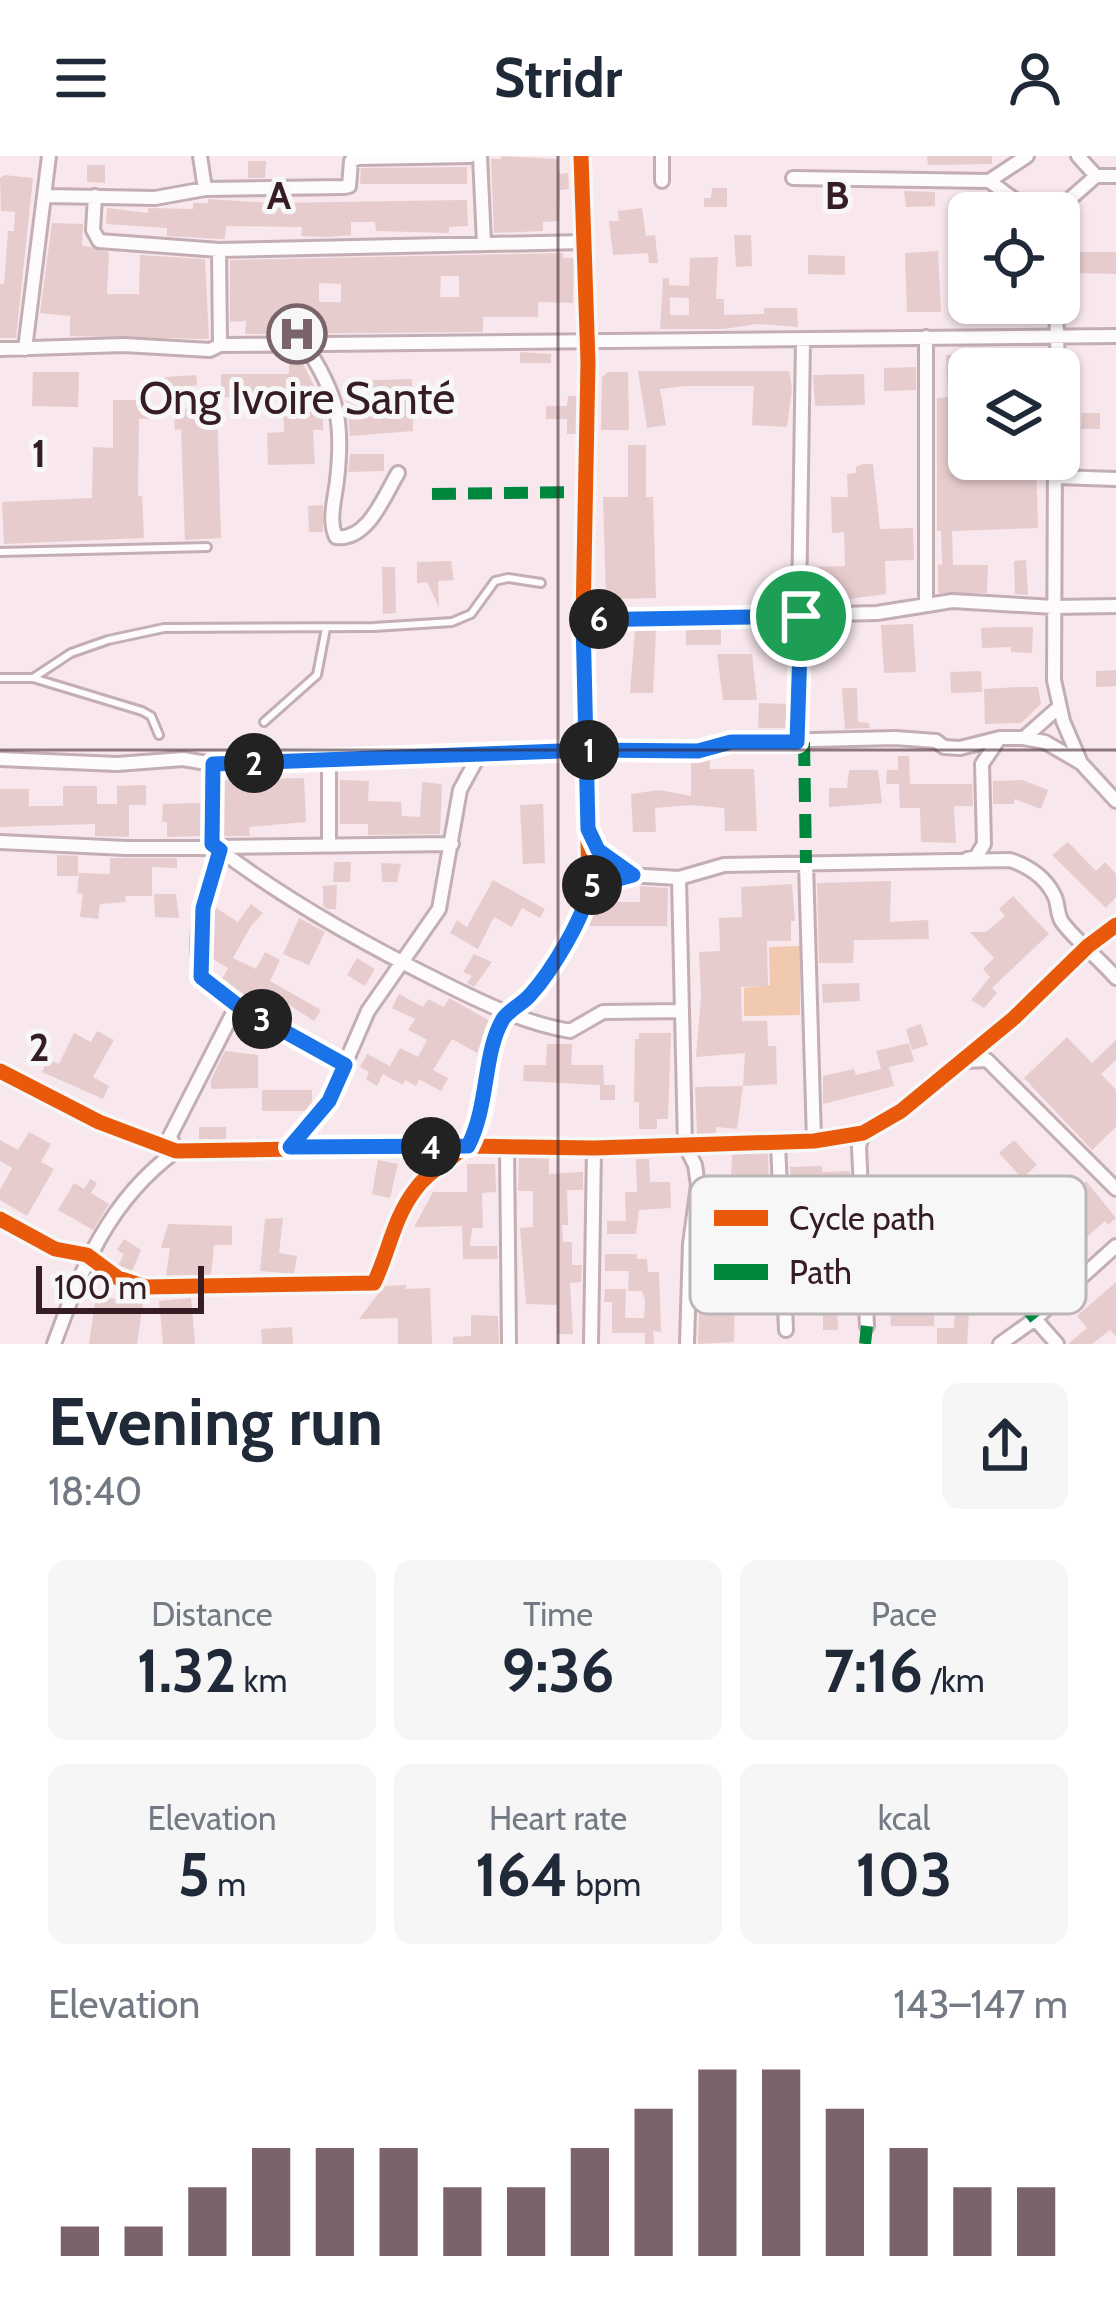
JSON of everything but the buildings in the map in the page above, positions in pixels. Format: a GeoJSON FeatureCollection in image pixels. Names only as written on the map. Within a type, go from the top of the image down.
{"type":"FeatureCollection","features":[{"type":"Feature","properties":{"kind":"street"},"geometry":{"type":"LineString","coordinates":[[26,349],[50,156]]}},
{"type":"Feature","properties":{"kind":"street"},"geometry":{"type":"LineString","coordinates":[[200,156],[205,189]]}},
{"type":"Feature","properties":{"kind":"street"},"geometry":{"type":"LineString","coordinates":[[47,196],[155,198],[205,189],[344,187],[350,181],[351,161],[358,158],[470,156]]}},
{"type":"Feature","properties":{"kind":"street"},"geometry":{"type":"LineString","coordinates":[[480,156],[484,243]]}},
{"type":"Feature","properties":{"kind":"street"},"geometry":{"type":"LineString","coordinates":[[0,1219],[55,1249],[87,1255],[118,1278],[146,1287],[374,1283],[396,1219],[413,1191],[468,1146],[480,1123],[498,1030],[506,1014],[533,993],[585,908],[589,887],[583,620],[587,341],[581,156]]}},
{"type":"Feature","properties":{"kind":"street"},"geometry":{"type":"LineString","coordinates":[[662,156],[662,181]]}},
{"type":"Feature","properties":{"kind":"street"},"geometry":{"type":"LineString","coordinates":[[793,178],[989,181],[1027,156]]}},
{"type":"Feature","properties":{"kind":"street"},"geometry":{"type":"LineString","coordinates":[[1078,156],[1096,176]]}},
{"type":"Feature","properties":{"kind":"street"},"geometry":{"type":"LineString","coordinates":[[1078,192],[1096,176],[1116,176]]}},
{"type":"Feature","properties":{"kind":"street"},"geometry":{"type":"LineString","coordinates":[[989,181],[1004,192]]}},
{"type":"Feature","properties":{"kind":"street"},"geometry":{"type":"LineString","coordinates":[[95,196],[93,230],[99,241],[219,250],[583,242]]}},
{"type":"Feature","properties":{"kind":"street"},"geometry":{"type":"LineString","coordinates":[[219,250],[220,345]]}},
{"type":"Feature","properties":{"kind":"street"},"geometry":{"type":"LineString","coordinates":[[1058,324],[1059,348]]}},
{"type":"Feature","properties":{"kind":"street"},"geometry":{"type":"LineString","coordinates":[[0,350],[1116,336]]}},
{"type":"Feature","properties":{"kind":"street"},"geometry":{"type":"LineString","coordinates":[[926,337],[926,603]]}},
{"type":"Feature","properties":{"kind":"street"},"geometry":{"type":"LineString","coordinates":[[797,742],[802,340]]}},
{"type":"Feature","properties":{"kind":"street"},"geometry":{"type":"LineString","coordinates":[[304,344],[331,386],[337,410],[339,464],[331,527],[336,537],[347,538],[364,528],[398,473]]}},
{"type":"Feature","properties":{"kind":"street"},"geometry":{"type":"LineString","coordinates":[[1080,478],[1116,479]]}},
{"type":"Feature","properties":{"kind":"street"},"geometry":{"type":"LineString","coordinates":[[1057,480],[1053,659],[1059,707],[1081,763]]}},
{"type":"Feature","properties":{"kind":"street"},"geometry":{"type":"LineString","coordinates":[[583,620],[877,613],[926,603],[1116,606]]}},
{"type":"Feature","properties":{"kind":"street"},"geometry":{"type":"LineString","coordinates":[[1023,739],[1059,707]]}},
{"type":"Feature","properties":{"kind":"street"},"geometry":{"type":"LineString","coordinates":[[966,860],[976,857],[984,844],[982,764],[1000,738]]}},
{"type":"Feature","properties":{"kind":"street"},"geometry":{"type":"LineString","coordinates":[[0,759],[96,764],[183,759],[213,764],[587,750],[698,751],[731,742],[907,739],[960,748],[1000,738],[1045,742],[1081,763],[1116,801]]}},
{"type":"Feature","properties":{"kind":"street"},"geometry":{"type":"LineString","coordinates":[[290,1147],[329,1101],[368,1011],[439,909],[460,790],[479,755]]}},
{"type":"Feature","properties":{"kind":"street"},"geometry":{"type":"LineString","coordinates":[[329,760],[329,844]]}},
{"type":"Feature","properties":{"kind":"street"},"geometry":{"type":"LineString","coordinates":[[213,764],[216,847],[203,908],[199,964],[204,983],[345,1065]]}},
{"type":"Feature","properties":{"kind":"street"},"geometry":{"type":"LineString","coordinates":[[588,829],[598,850],[633,875]]}},
{"type":"Feature","properties":{"kind":"street"},"geometry":{"type":"LineString","coordinates":[[0,842],[125,848],[452,844]]}},
{"type":"Feature","properties":{"kind":"street"},"geometry":{"type":"LineString","coordinates":[[216,847],[338,928],[506,1014],[569,1031],[603,1012],[681,1011]]}},
{"type":"Feature","properties":{"kind":"street"},"geometry":{"type":"LineString","coordinates":[[589,887],[633,875],[679,878],[724,866],[1010,860],[1028,866],[1056,897],[1057,913],[1066,927],[1116,978]]}},
{"type":"Feature","properties":{"kind":"street"},"geometry":{"type":"LineString","coordinates":[[806,863],[814,1141]]}},
{"type":"Feature","properties":{"kind":"street"},"geometry":{"type":"LineString","coordinates":[[679,878],[685,1145],[697,1176]]}},
{"type":"Feature","properties":{"kind":"street"},"geometry":{"type":"LineString","coordinates":[[0,1071],[99,1122],[176,1151],[814,1141],[863,1133],[901,1111],[965,1061],[1116,925]]}},
{"type":"Feature","properties":{"kind":"street"},"geometry":{"type":"LineString","coordinates":[[176,1151],[170,1136],[237,1005]]}},
{"type":"Feature","properties":{"kind":"street"},"geometry":{"type":"LineString","coordinates":[[965,1061],[987,1060],[1116,1189]]}},
{"type":"Feature","properties":{"kind":"street"},"geometry":{"type":"LineString","coordinates":[[860,1176],[863,1133]]}},
{"type":"Feature","properties":{"kind":"street"},"geometry":{"type":"LineString","coordinates":[[778,1143],[779,1176]]}},
{"type":"Feature","properties":{"kind":"street"},"geometry":{"type":"LineString","coordinates":[[507,1147],[509,1344]]}},
{"type":"Feature","properties":{"kind":"street"},"geometry":{"type":"LineString","coordinates":[[591,1344],[594,1148]]}},
{"type":"Feature","properties":{"kind":"street"},"geometry":{"type":"LineString","coordinates":[[54,1344],[87,1255],[132,1191],[176,1151]]}},
{"type":"Feature","properties":{"kind":"street"},"geometry":{"type":"LineString","coordinates":[[687,1344],[690,1244]]}},
{"type":"Feature","properties":{"kind":"street"},"geometry":{"type":"LineString","coordinates":[[1086,1273],[1116,1246]]}},
{"type":"Feature","properties":{"kind":"street"},"geometry":{"type":"LineString","coordinates":[[785,1314],[786,1330]]}},
{"type":"Feature","properties":{"kind":"street"},"geometry":{"type":"LineString","coordinates":[[866,1314],[867,1326]]}},
{"type":"Feature","properties":{"kind":"street"},"geometry":{"type":"LineString","coordinates":[[1000,1344],[1041,1314]]}},
{"type":"Feature","properties":{"kind":"street"},"geometry":{"type":"LineString","coordinates":[[1035,1319],[1057,1344]]}},
{"type":"Feature","properties":{"kind":"lane"},"geometry":{"type":"LineString","coordinates":[[0,552],[207,547]]}},
{"type":"Feature","properties":{"kind":"lane"},"geometry":{"type":"LineString","coordinates":[[33,678],[71,653],[164,628],[452,622],[471,614],[495,581],[542,583]]}},
{"type":"Feature","properties":{"kind":"lane"},"geometry":{"type":"LineString","coordinates":[[264,722],[317,674],[326,628]]}},
{"type":"Feature","properties":{"kind":"lane"},"geometry":{"type":"LineString","coordinates":[[0,678],[33,678],[142,710],[151,716],[159,735]]}},
{"type":"Feature","properties":{"kind":"shaded area"},"geometry":{"type":"Polygon","coordinates":[[[800,946],[800,1015],[744,1016],[744,988],[770,985],[769,947],[800,946]]]}},
{"type":"Feature","properties":{"kind":"marked path"},"geometry":{"type":"LineString","coordinates":[[432,494],[586,492]]}},
{"type":"Feature","properties":{"kind":"marked path"},"geometry":{"type":"LineString","coordinates":[[804,742],[806,863]]}},
{"type":"Feature","properties":{"kind":"marked path"},"geometry":{"type":"LineString","coordinates":[[1031,1314],[1035,1319]]}},
{"type":"Feature","properties":{"kind":"marked path"},"geometry":{"type":"LineString","coordinates":[[865,1344],[867,1326]]}},
{"type":"Feature","properties":{"kind":"cycle path"},"geometry":{"type":"LineString","coordinates":[[0,1219],[55,1249],[87,1255],[118,1278],[146,1287],[374,1283],[408,1201],[422,1181],[473,1136],[483,1112],[498,1029],[549,971],[575,927],[589,887],[583,620],[588,362],[581,156]]}},
{"type":"Feature","properties":{"kind":"cycle path"},"geometry":{"type":"LineString","coordinates":[[0,1071],[99,1122],[176,1151],[814,1141],[863,1133],[901,1111],[1116,925]]}},
{"type":"Feature","properties":{"kind":"place","name":"Ong Ivoire Santé"},"geometry":{"type":"Point","coordinates":[297,334]}},
{"type":"Feature","properties":{"kind":"route"},"geometry":{"type":"LineString","coordinates":[[801,616],[583,620],[587,750],[588,829],[598,850],[633,875],[589,887],[585,908],[533,993],[506,1014],[498,1030],[480,1123],[468,1146],[290,1147],[329,1101],[345,1065],[237,1005],[201,977],[203,908],[220,850],[212,844],[213,764],[587,750],[698,751],[731,742],[797,742],[801,616]]}}]}
